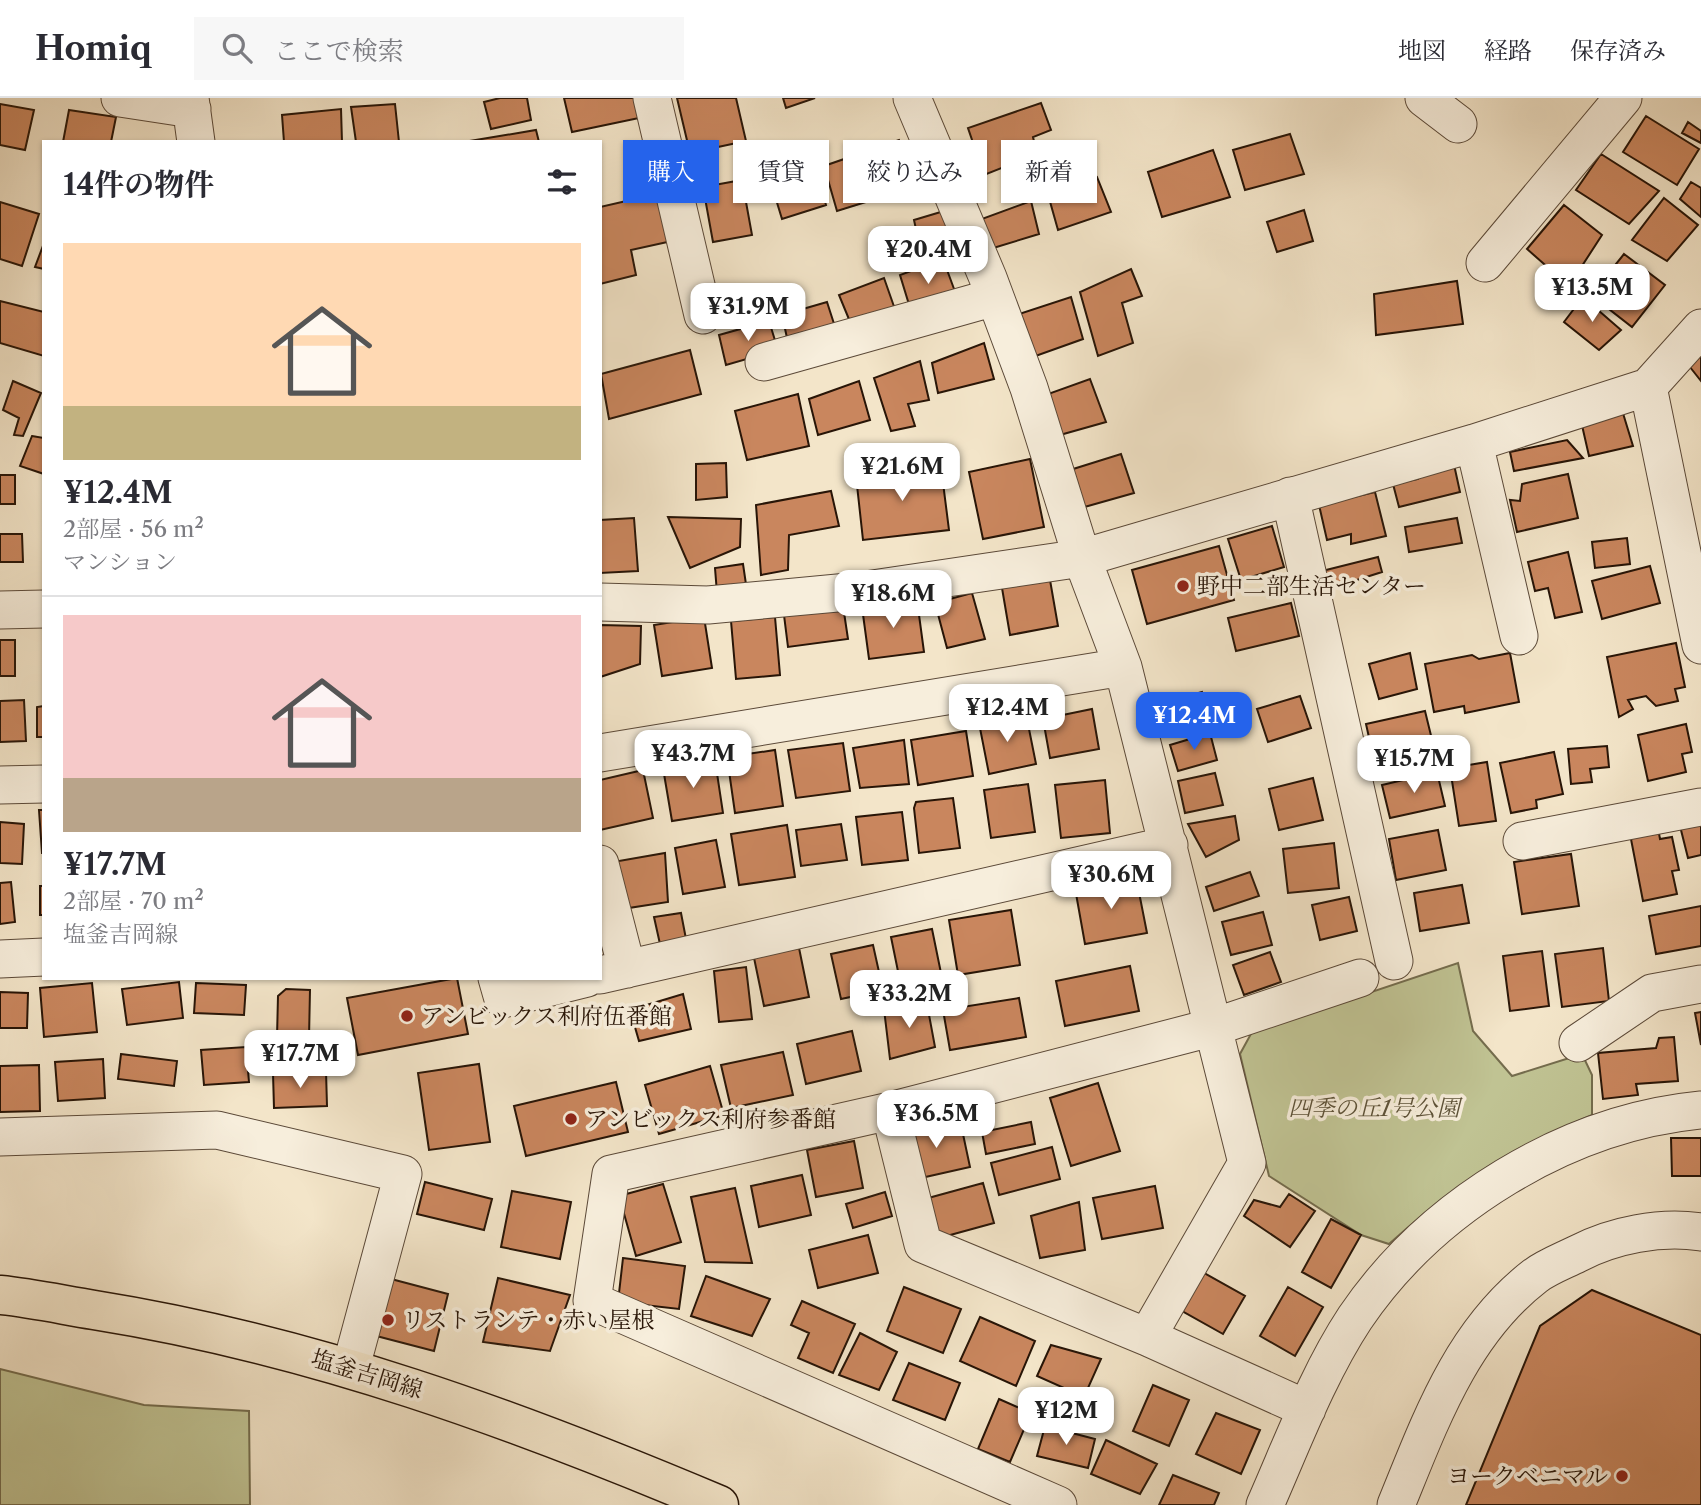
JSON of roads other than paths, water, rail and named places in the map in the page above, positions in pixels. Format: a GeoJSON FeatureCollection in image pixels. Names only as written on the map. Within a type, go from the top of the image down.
{"type":"FeatureCollection","features":[{"type":"Feature","properties":{"kind":"main road","name":"塩釜吉岡線"},"geometry":{"type":"LineString","coordinates":[[0,1295],[172,1322],[351,1367],[496,1415],[719,1505]]}},
{"type":"Feature","properties":{"kind":"street"},"geometry":{"type":"LineString","coordinates":[[120,98],[193,116]]}},
{"type":"Feature","properties":{"kind":"street"},"geometry":{"type":"LineString","coordinates":[[652,98],[703,315]]}},
{"type":"Feature","properties":{"kind":"street"},"geometry":{"type":"LineString","coordinates":[[912,98],[995,297],[1029,388],[1082,558],[1123,667],[1247,1163],[1147,1338]]}},
{"type":"Feature","properties":{"kind":"street"},"geometry":{"type":"LineString","coordinates":[[1424,98],[1458,124]]}},
{"type":"Feature","properties":{"kind":"street"},"geometry":{"type":"LineString","coordinates":[[1485,263],[1623,98]]}},
{"type":"Feature","properties":{"kind":"street"},"geometry":{"type":"LineString","coordinates":[[764,362],[995,297]]}},
{"type":"Feature","properties":{"kind":"street"},"geometry":{"type":"LineString","coordinates":[[602,602],[708,606],[859,591],[1082,558],[1474,443],[1648,387],[1701,328]]}},
{"type":"Feature","properties":{"kind":"street"},"geometry":{"type":"LineString","coordinates":[[1648,387],[1700,634]]}},
{"type":"Feature","properties":{"kind":"street"},"geometry":{"type":"LineString","coordinates":[[1474,443],[1518,636]]}},
{"type":"Feature","properties":{"kind":"street"},"geometry":{"type":"LineString","coordinates":[[1290,496],[1394,961]]}},
{"type":"Feature","properties":{"kind":"street"},"geometry":{"type":"LineString","coordinates":[[0,610],[42,609]]}},
{"type":"Feature","properties":{"kind":"street"},"geometry":{"type":"LineString","coordinates":[[602,753],[1123,667]]}},
{"type":"Feature","properties":{"kind":"street"},"geometry":{"type":"LineString","coordinates":[[0,785],[42,784]]}},
{"type":"Feature","properties":{"kind":"street"},"geometry":{"type":"LineString","coordinates":[[1522,841],[1701,807]]}},
{"type":"Feature","properties":{"kind":"street"},"geometry":{"type":"LineString","coordinates":[[602,881],[613,972],[1169,845]]}},
{"type":"Feature","properties":{"kind":"street"},"geometry":{"type":"LineString","coordinates":[[0,958],[42,957]]}},
{"type":"Feature","properties":{"kind":"street"},"geometry":{"type":"LineString","coordinates":[[1058,1505],[592,1301],[611,1174],[890,1111],[1214,1027],[1360,978]]}},
{"type":"Feature","properties":{"kind":"street"},"geometry":{"type":"LineString","coordinates":[[498,980],[503,999],[579,980]]}},
{"type":"Feature","properties":{"kind":"street"},"geometry":{"type":"LineString","coordinates":[[1578,1043],[1652,993],[1701,984]]}},
{"type":"Feature","properties":{"kind":"street"},"geometry":{"type":"LineString","coordinates":[[1265,1505],[1307,1409],[1355,1318],[1400,1264],[1442,1221],[1545,1155],[1610,1131],[1676,1112],[1701,1110]]}},
{"type":"Feature","properties":{"kind":"street"},"geometry":{"type":"LineString","coordinates":[[890,1111],[923,1244],[1307,1409]]}},
{"type":"Feature","properties":{"kind":"street"},"geometry":{"type":"LineString","coordinates":[[0,1137],[217,1130],[402,1174],[351,1367]]}},
{"type":"Feature","properties":{"kind":"street"},"geometry":{"type":"LineString","coordinates":[[1396,1505],[1460,1360],[1494,1312],[1536,1275],[1596,1244],[1637,1234],[1701,1232]]}},
{"type":"Feature","properties":{"kind":"place","name":"野中二部生活センター"},"geometry":{"type":"Point","coordinates":[1183,586]}},
{"type":"Feature","properties":{"kind":"place","name":"アンビックス利府伍番館"},"geometry":{"type":"Point","coordinates":[407,1016]}},
{"type":"Feature","properties":{"kind":"place","name":"アンビックス利府参番館"},"geometry":{"type":"Point","coordinates":[571,1119]}},
{"type":"Feature","properties":{"kind":"place","name":"リストランテ・赤い屋根"},"geometry":{"type":"Point","coordinates":[388,1320]}},
{"type":"Feature","properties":{"kind":"place","name":"ヨークベニマル"},"geometry":{"type":"Point","coordinates":[1622,1476]}},
{"type":"Feature","properties":{"kind":"park label","name":"四季の丘1号公園"},"geometry":{"type":"Point","coordinates":[1374,1108]}}]}
